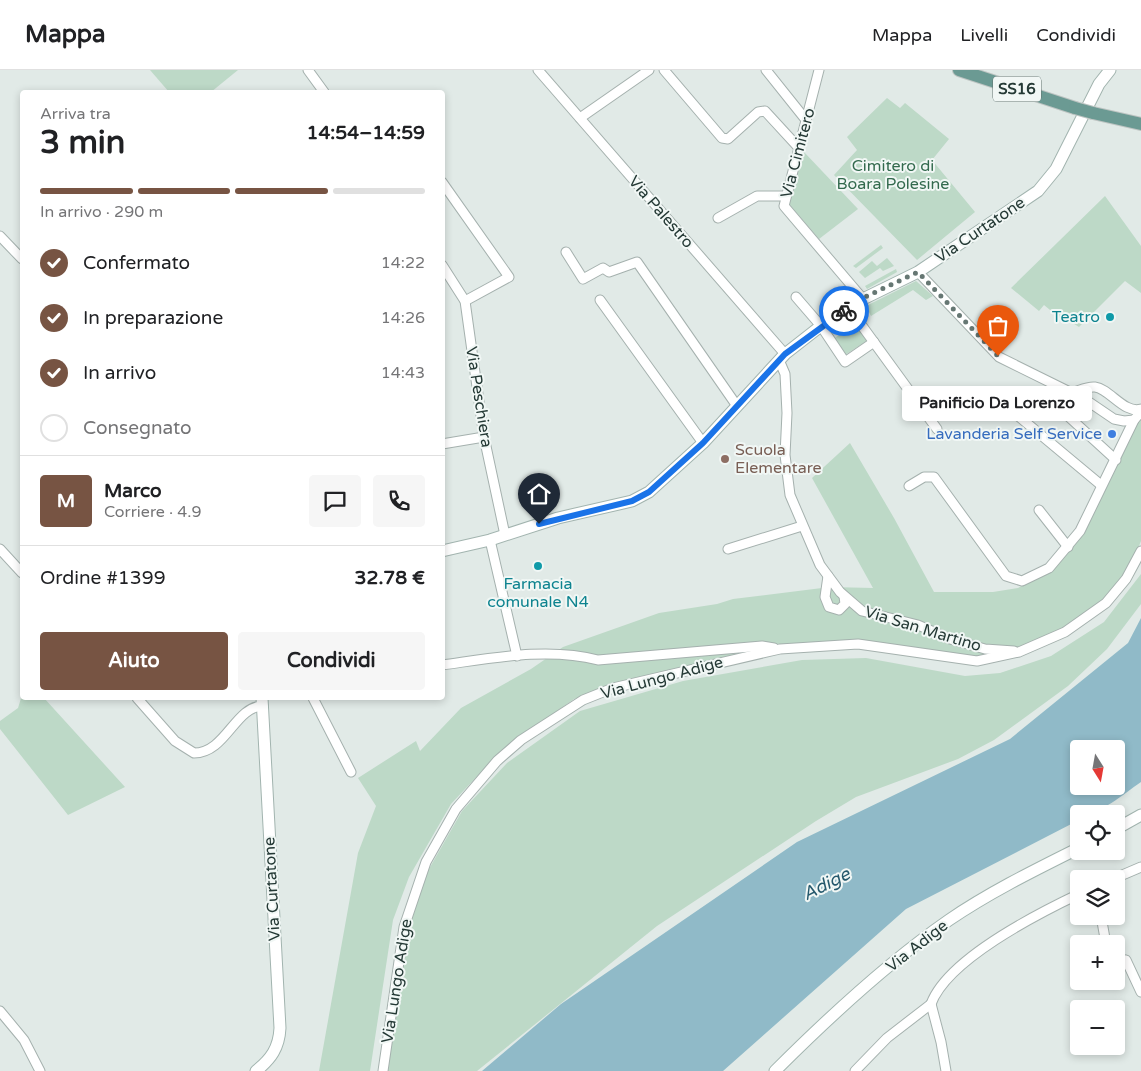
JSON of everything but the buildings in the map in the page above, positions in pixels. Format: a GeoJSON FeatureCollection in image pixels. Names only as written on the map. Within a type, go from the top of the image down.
{"type":"FeatureCollection","features":[{"type":"Feature","properties":{"kind":"main road","name":"SS16"},"geometry":{"type":"LineString","coordinates":[[958,70],[1075,108],[1141,124]]}},
{"type":"Feature","properties":{"kind":"main road","name":"SS16"},"geometry":{"type":"LineString","coordinates":[[1107,117],[1141,132]]}},
{"type":"Feature","properties":{"kind":"street"},"geometry":{"type":"LineString","coordinates":[[308,70],[323,90]]}},
{"type":"Feature","properties":{"kind":"street","name":"Via Palestro"},"geometry":{"type":"LineString","coordinates":[[538,70],[782,357]]}},
{"type":"Feature","properties":{"kind":"street"},"geometry":{"type":"LineString","coordinates":[[580,118],[649,70]]}},
{"type":"Feature","properties":{"kind":"street"},"geometry":{"type":"LineString","coordinates":[[664,70],[722,138],[728,139],[758,112],[765,111],[799,148]]}},
{"type":"Feature","properties":{"kind":"street"},"geometry":{"type":"LineString","coordinates":[[766,70],[806,120]]}},
{"type":"Feature","properties":{"kind":"street","name":"Via Cimitero"},"geometry":{"type":"LineString","coordinates":[[819,70],[784,206],[863,298]]}},
{"type":"Feature","properties":{"kind":"street","name":"Via Curtatone"},"geometry":{"type":"LineString","coordinates":[[445,550],[490,540],[558,518],[632,501],[649,492],[665,480],[703,443],[782,357],[821,326],[863,298],[918,272],[1038,191],[1049,180],[1099,84],[1110,70]]}},
{"type":"Feature","properties":{"kind":"street"},"geometry":{"type":"LineString","coordinates":[[445,186],[509,277],[465,300]]}},
{"type":"Feature","properties":{"kind":"street"},"geometry":{"type":"LineString","coordinates":[[718,218],[757,196],[786,196]]}},
{"type":"Feature","properties":{"kind":"street"},"geometry":{"type":"LineString","coordinates":[[0,236],[20,257]]}},
{"type":"Feature","properties":{"kind":"street"},"geometry":{"type":"LineString","coordinates":[[566,252],[583,278],[603,268],[609,272],[637,262],[737,406]]}},
{"type":"Feature","properties":{"kind":"street","name":"Via Peschiera"},"geometry":{"type":"LineString","coordinates":[[445,270],[465,300],[484,437],[505,535]]}},
{"type":"Feature","properties":{"kind":"street"},"geometry":{"type":"LineString","coordinates":[[918,272],[998,356],[1071,393],[1114,419],[1134,420]]}},
{"type":"Feature","properties":{"kind":"street"},"geometry":{"type":"LineString","coordinates":[[796,297],[821,326],[845,362],[874,342]]}},
{"type":"Feature","properties":{"kind":"street"},"geometry":{"type":"LineString","coordinates":[[600,300],[703,443]]}},
{"type":"Feature","properties":{"kind":"street"},"geometry":{"type":"LineString","coordinates":[[849,308],[937,428]]}},
{"type":"Feature","properties":{"kind":"street","name":"Via San Martino"},"geometry":{"type":"LineString","coordinates":[[782,357],[787,413],[785,455],[790,495],[820,565],[844,596],[862,611],[918,625],[950,640],[985,649],[1019,652]]}},
{"type":"Feature","properties":{"kind":"street"},"geometry":{"type":"LineString","coordinates":[[909,486],[924,477],[934,476],[1006,576],[1022,581],[1049,568],[1080,531],[1134,420],[1141,410],[1133,409],[1098,388],[1088,388],[1071,393]]}},
{"type":"Feature","properties":{"kind":"street"},"geometry":{"type":"LineString","coordinates":[[993,394],[1102,485]]}},
{"type":"Feature","properties":{"kind":"street"},"geometry":{"type":"LineString","coordinates":[[1069,417],[1116,460]]}},
{"type":"Feature","properties":{"kind":"street"},"geometry":{"type":"LineString","coordinates":[[445,444],[484,437]]}},
{"type":"Feature","properties":{"kind":"street"},"geometry":{"type":"LineString","coordinates":[[1039,510],[1068,547]]}},
{"type":"Feature","properties":{"kind":"street"},"geometry":{"type":"LineString","coordinates":[[728,549],[802,526]]}},
{"type":"Feature","properties":{"kind":"street"},"geometry":{"type":"LineString","coordinates":[[490,540],[517,656]]}},
{"type":"Feature","properties":{"kind":"street"},"geometry":{"type":"LineString","coordinates":[[0,549],[20,571]]}},
{"type":"Feature","properties":{"kind":"street","name":"Via Lungo Adige"},"geometry":{"type":"LineString","coordinates":[[383,1071],[404,927],[426,862],[456,810],[497,761],[521,740],[584,700],[646,679],[780,649],[858,644],[977,661],[1019,652],[1065,632],[1106,603],[1126,579],[1141,552]]}},
{"type":"Feature","properties":{"kind":"street"},"geometry":{"type":"LineString","coordinates":[[828,576],[825,597],[829,607],[839,610],[843,607],[844,596]]}},
{"type":"Feature","properties":{"kind":"street"},"geometry":{"type":"LineString","coordinates":[[445,665],[517,656],[577,654],[598,660],[762,646],[780,649]]}},
{"type":"Feature","properties":{"kind":"street"},"geometry":{"type":"LineString","coordinates":[[138,700],[175,741],[194,753],[206,752],[215,746],[247,712],[262,702]]}},
{"type":"Feature","properties":{"kind":"street"},"geometry":{"type":"LineString","coordinates":[[315,700],[350,772]]}},
{"type":"Feature","properties":{"kind":"street","name":"Via Curtatone"},"geometry":{"type":"LineString","coordinates":[[256,1071],[270,1060],[276,1049],[280,1028],[262,702]]}},
{"type":"Feature","properties":{"kind":"street"},"geometry":{"type":"LineString","coordinates":[[1125,824],[1141,815]]}},
{"type":"Feature","properties":{"kind":"street","name":"Via Adige"},"geometry":{"type":"LineString","coordinates":[[775,1071],[840,1009],[950,920],[1010,882],[1070,852]]}},
{"type":"Feature","properties":{"kind":"street"},"geometry":{"type":"LineString","coordinates":[[1125,874],[1141,867]]}},
{"type":"Feature","properties":{"kind":"street"},"geometry":{"type":"LineString","coordinates":[[854,1071],[887,1038],[931,1004],[940,988],[964,964],[1026,920],[1070,898]]}},
{"type":"Feature","properties":{"kind":"street"},"geometry":{"type":"LineString","coordinates":[[1125,960],[1141,992]]}},
{"type":"Feature","properties":{"kind":"street"},"geometry":{"type":"LineString","coordinates":[[931,1004],[946,1071]]}},
{"type":"Feature","properties":{"kind":"street"},"geometry":{"type":"LineString","coordinates":[[0,1011],[24,1040],[40,1071]]}},
{"type":"Feature","properties":{"kind":"green space"},"geometry":{"type":"Polygon","coordinates":[[[150,70],[238,70],[213,90],[167,90],[150,70]]]}},
{"type":"Feature","properties":{"kind":"green space","name":"Cimitero di Boara Polesine"},"geometry":{"type":"Polygon","coordinates":[[[887,98],[900,108],[905,103],[949,139],[932,160],[975,212],[917,260],[834,175],[857,150],[847,137],[887,98]]]}},
{"type":"Feature","properties":{"kind":"green space"},"geometry":{"type":"Polygon","coordinates":[[[804,152],[858,209],[819,239],[789,204],[804,152]]]}},
{"type":"Feature","properties":{"kind":"green space"},"geometry":{"type":"Polygon","coordinates":[[[1105,196],[1141,246],[1141,293],[1125,281],[1079,327],[1063,317],[1061,319],[1044,305],[1039,311],[1011,288],[1105,196]]]}},
{"type":"Feature","properties":{"kind":"green space"},"geometry":{"type":"Polygon","coordinates":[[[881,245],[883,248],[856,268],[853,266],[881,245]]]}},
{"type":"Feature","properties":{"kind":"green space"},"geometry":{"type":"Polygon","coordinates":[[[887,258],[894,266],[883,271],[880,268],[865,278],[859,272],[872,261],[877,266],[887,258]]]}},
{"type":"Feature","properties":{"kind":"green space"},"geometry":{"type":"Polygon","coordinates":[[[896,269],[897,272],[867,289],[865,286],[896,269]]]}},
{"type":"Feature","properties":{"kind":"green space"},"geometry":{"type":"Polygon","coordinates":[[[916,281],[933,296],[926,300],[913,290],[871,316],[866,306],[916,281]]]}},
{"type":"Feature","properties":{"kind":"green space"},"geometry":{"type":"Polygon","coordinates":[[[857,324],[868,340],[845,355],[833,339],[857,324]]]}},
{"type":"Feature","properties":{"kind":"green space"},"geometry":{"type":"Polygon","coordinates":[[[1064,393],[1081,406],[1069,415],[1055,403],[1064,393]]]}},
{"type":"Feature","properties":{"kind":"green space"},"geometry":{"type":"Polygon","coordinates":[[[1141,415],[1141,541],[1129,570],[1096,612],[1045,644],[997,660],[867,645],[800,647],[680,668],[574,699],[499,753],[451,804],[409,877],[393,920],[370,1071],[319,1071],[358,853],[376,806],[358,778],[416,741],[420,751],[461,708],[531,669],[563,647],[659,613],[717,604],[733,599],[830,587],[873,588],[812,478],[850,443],[934,592],[993,592],[1018,588],[1050,570],[1076,542],[1141,415]]]}},
{"type":"Feature","properties":{"kind":"green space"},"geometry":{"type":"Polygon","coordinates":[[[1141,574],[1141,604],[1107,649],[1068,686],[994,740],[958,759],[856,797],[816,821],[657,926],[477,1071],[384,1071],[405,924],[421,883],[462,811],[507,763],[580,711],[683,681],[802,660],[866,658],[965,676],[1000,673],[1051,656],[1104,622],[1141,574]]]}},
{"type":"Feature","properties":{"kind":"green space"},"geometry":{"type":"Polygon","coordinates":[[[20,700],[46,700],[125,787],[68,815],[0,729],[0,721],[18,708],[20,700]]]}},
{"type":"Feature","properties":{"kind":"water","name":"Adige"},"geometry":{"type":"Polygon","coordinates":[[[1141,618],[1141,782],[1125,794],[1125,740],[1070,740],[1070,795],[1123,795],[1107,805],[1070,805],[1070,825],[906,909],[723,1071],[482,1071],[561,1004],[797,842],[1010,739],[1128,643],[1141,618]]]}},
{"type":"Feature","properties":{"kind":"way so far"},"geometry":{"type":"LineString","coordinates":[[844,311],[863,298],[918,272],[998,356]]}},
{"type":"Feature","properties":{"kind":"place","name":"Teatro"},"geometry":{"type":"Point","coordinates":[1110,317]}},
{"type":"Feature","properties":{"kind":"place","name":"Panificio Da Lorenzo"},"geometry":{"type":"Point","coordinates":[998,356]}},
{"type":"Feature","properties":{"kind":"place","name":"Lavanderia Self Service"},"geometry":{"type":"Point","coordinates":[1112,434]}},
{"type":"Feature","properties":{"kind":"place","name":"Scuola Elementare"},"geometry":{"type":"Point","coordinates":[725,459]}},
{"type":"Feature","properties":{"kind":"place","name":"Farmacia comunale N4"},"geometry":{"type":"Point","coordinates":[538,566]}},
{"type":"Feature","properties":{"kind":"route"},"geometry":{"type":"LineString","coordinates":[[539,524],[632,501],[649,492],[665,480],[703,443],[785,354],[844,311]]}}]}
